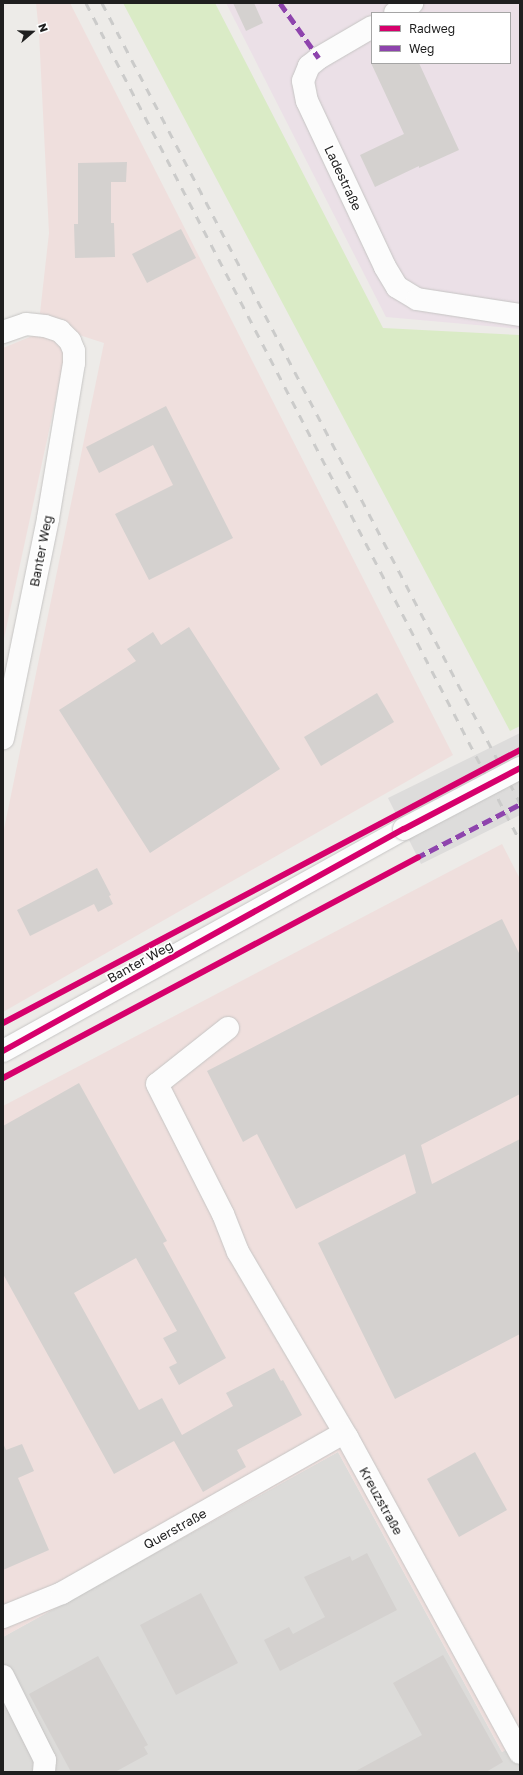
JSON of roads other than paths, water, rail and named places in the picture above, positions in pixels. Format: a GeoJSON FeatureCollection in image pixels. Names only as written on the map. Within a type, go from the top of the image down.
{"type":"FeatureCollection","features":[{"type":"Feature","properties":{"kind":"street"},"geometry":{"type":"LineString","coordinates":[[397,12],[412,3]]}},
{"type":"Feature","properties":{"kind":"street","name":"Ladestraße"},"geometry":{"type":"LineString","coordinates":[[371,28],[319,58],[309,66],[303,81],[307,101],[385,267],[397,287],[417,300],[520,315]]}},
{"type":"Feature","properties":{"kind":"street","name":"Banter Weg"},"geometry":{"type":"LineString","coordinates":[[3,332],[26,324],[45,326],[60,331],[70,341],[74,350],[74,363],[48,519],[3,738]]}},
{"type":"Feature","properties":{"kind":"street","name":"Banter Weg"},"geometry":{"type":"LineString","coordinates":[[3,1051],[404,829],[520,768]]}},
{"type":"Feature","properties":{"kind":"street","name":"Kreuzstraße"},"geometry":{"type":"LineString","coordinates":[[228,1028],[157,1084],[223,1214],[238,1252],[344,1433],[520,1753]]}},
{"type":"Feature","properties":{"kind":"street","name":"Querstraße"},"geometry":{"type":"LineString","coordinates":[[3,1617],[62,1593],[344,1433]]}},
{"type":"Feature","properties":{"kind":"street"},"geometry":{"type":"LineString","coordinates":[[3,1676],[45,1760],[44,1772]]}},
{"type":"Feature","properties":{"kind":"railway"},"geometry":{"type":"LineString","coordinates":[[86,3],[520,841]]}},
{"type":"Feature","properties":{"kind":"railway"},"geometry":{"type":"LineString","coordinates":[[102,3],[520,803]]}}]}
